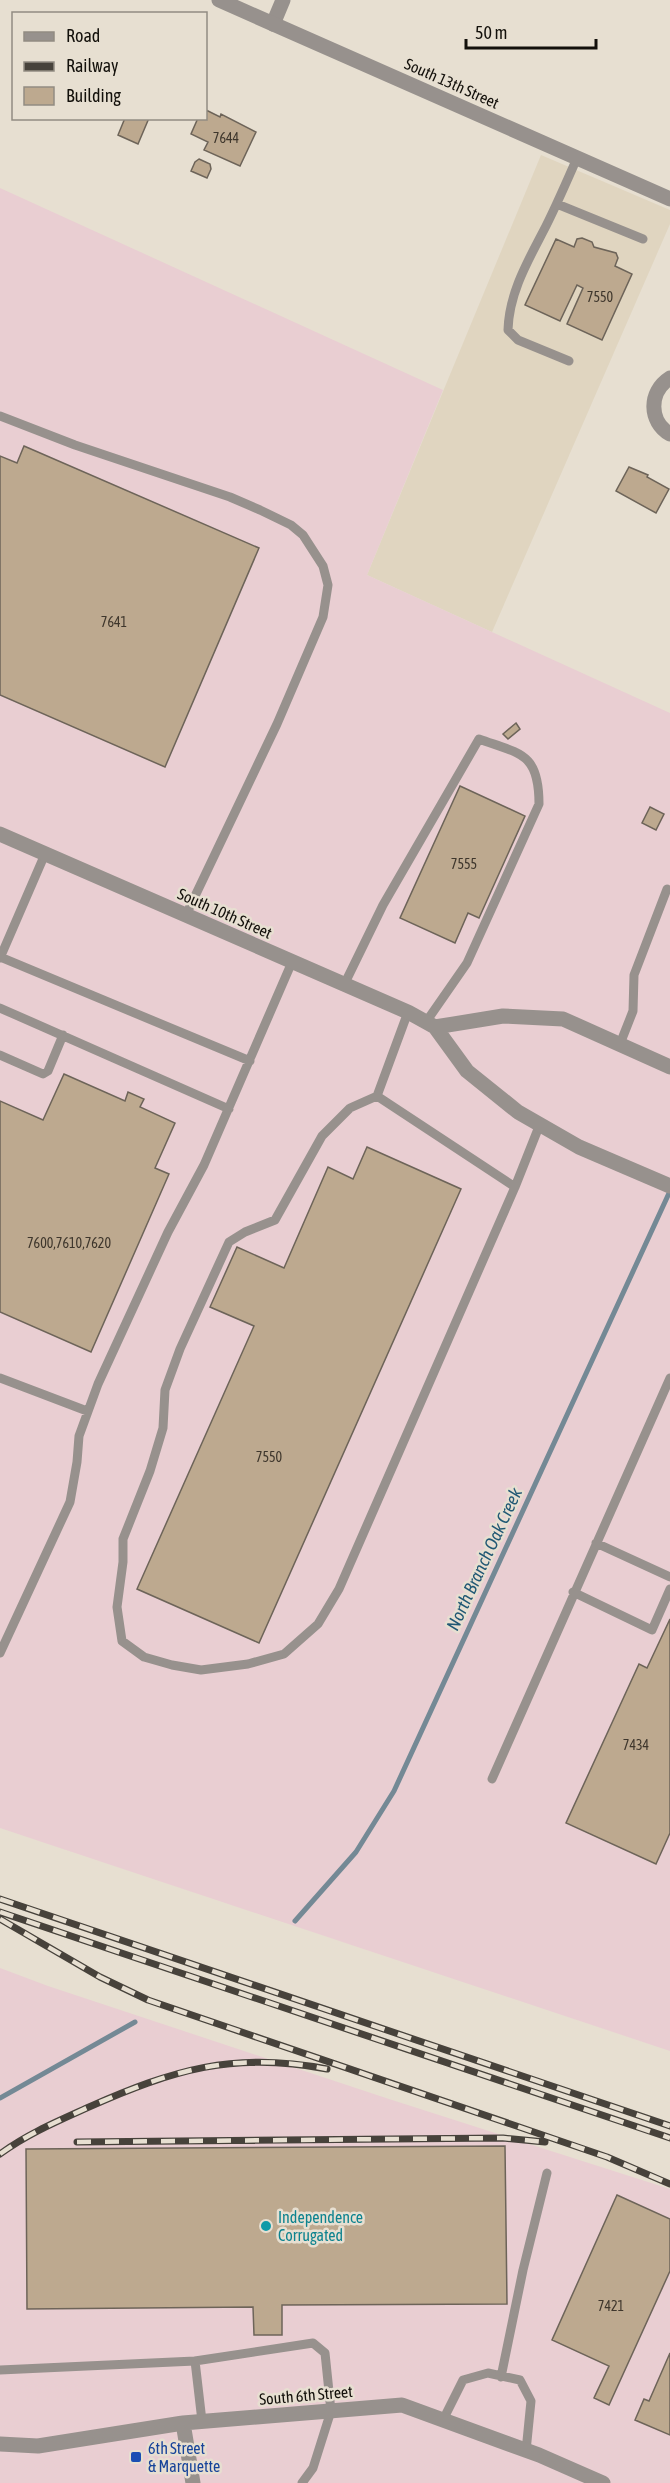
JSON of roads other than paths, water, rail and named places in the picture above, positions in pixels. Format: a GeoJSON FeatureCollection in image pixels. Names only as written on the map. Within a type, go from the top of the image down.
{"type":"FeatureCollection","features":[{"type":"Feature","properties":{"kind":"street","name":"South 13th Street"},"geometry":{"type":"LineString","coordinates":[[219,0],[670,199]]}},
{"type":"Feature","properties":{"kind":"street"},"geometry":{"type":"LineString","coordinates":[[273,24],[283,0]]}},
{"type":"Feature","properties":{"kind":"street"},"geometry":{"type":"LineString","coordinates":[[670,378],[660,387],[654,406],[655,418],[659,426],[670,434]]}},
{"type":"Feature","properties":{"kind":"street","name":"South 10th Street"},"geometry":{"type":"LineString","coordinates":[[0,834],[408,1012],[431,1025],[467,1071],[518,1112],[579,1147],[665,1184]]}},
{"type":"Feature","properties":{"kind":"street"},"geometry":{"type":"LineString","coordinates":[[431,1025],[503,1016],[563,1019],[670,1067]]}},
{"type":"Feature","properties":{"kind":"street","name":"South 6th Street"},"geometry":{"type":"LineString","coordinates":[[0,2444],[38,2446],[183,2423],[402,2405],[526,2451],[599,2482]]}},
{"type":"Feature","properties":{"kind":"street"},"geometry":{"type":"LineString","coordinates":[[183,2423],[193,2483]]}},
{"type":"Feature","properties":{"kind":"lane"},"geometry":{"type":"LineString","coordinates":[[569,362],[518,340],[508,330],[510,304],[514,294],[577,158]]}},
{"type":"Feature","properties":{"kind":"lane"},"geometry":{"type":"LineString","coordinates":[[557,204],[643,239]]}},
{"type":"Feature","properties":{"kind":"lane"},"geometry":{"type":"LineString","coordinates":[[0,417],[75,445],[230,497],[260,510],[291,525],[303,534],[323,566],[328,585],[323,617],[277,724],[186,915]]}},
{"type":"Feature","properties":{"kind":"lane"},"geometry":{"type":"LineString","coordinates":[[344,985],[383,905],[479,739],[516,752],[533,764],[539,784],[539,804],[467,963],[431,1025]]}},
{"type":"Feature","properties":{"kind":"lane"},"geometry":{"type":"LineString","coordinates":[[45,854],[0,958],[250,1061]]}},
{"type":"Feature","properties":{"kind":"lane"},"geometry":{"type":"LineString","coordinates":[[620,1044],[633,1011],[634,975],[667,889]]}},
{"type":"Feature","properties":{"kind":"lane"},"geometry":{"type":"LineString","coordinates":[[0,1653],[70,1502],[79,1436],[87,1411],[168,1232],[204,1165],[292,962]]}},
{"type":"Feature","properties":{"kind":"lane"},"geometry":{"type":"LineString","coordinates":[[0,1008],[229,1109]]}},
{"type":"Feature","properties":{"kind":"lane"},"geometry":{"type":"LineString","coordinates":[[408,1012],[377,1096],[350,1108],[322,1136],[275,1220],[245,1232],[229,1242],[180,1349],[165,1390],[163,1428],[123,1539],[123,1562],[117,1607],[123,1641],[144,1657],[201,1670],[248,1664],[284,1654],[318,1624],[339,1589],[540,1125]]}},
{"type":"Feature","properties":{"kind":"lane"},"geometry":{"type":"LineString","coordinates":[[0,1055],[43,1074],[48,1071],[63,1035]]}},
{"type":"Feature","properties":{"kind":"lane"},"geometry":{"type":"LineString","coordinates":[[377,1096],[515,1187]]}},
{"type":"Feature","properties":{"kind":"lane"},"geometry":{"type":"LineString","coordinates":[[0,1378],[87,1411]]}},
{"type":"Feature","properties":{"kind":"lane"},"geometry":{"type":"LineString","coordinates":[[492,1779],[573,1592],[670,1378]]}},
{"type":"Feature","properties":{"kind":"lane"},"geometry":{"type":"LineString","coordinates":[[596,1543],[670,1577]]}},
{"type":"Feature","properties":{"kind":"lane"},"geometry":{"type":"LineString","coordinates":[[573,1592],[652,1630],[670,1589]]}},
{"type":"Feature","properties":{"kind":"lane"},"geometry":{"type":"LineString","coordinates":[[501,2377],[518,2290],[547,2173]]}},
{"type":"Feature","properties":{"kind":"lane"},"geometry":{"type":"LineString","coordinates":[[0,2370],[195,2361],[313,2343],[325,2353],[331,2411],[313,2468],[302,2483]]}},
{"type":"Feature","properties":{"kind":"lane"},"geometry":{"type":"LineString","coordinates":[[195,2361],[202,2421]]}},
{"type":"Feature","properties":{"kind":"lane"},"geometry":{"type":"LineString","coordinates":[[443,2420],[463,2380],[488,2373],[520,2380],[531,2401],[526,2451]]}},
{"type":"Feature","properties":{"kind":"waterway","name":"North Branch Oak Creek"},"geometry":{"type":"LineString","coordinates":[[295,1921],[356,1852],[394,1791],[670,1191]]}},
{"type":"Feature","properties":{"kind":"waterway","name":"North Branch Oak Creek"},"geometry":{"type":"LineString","coordinates":[[0,2098],[135,2022]]}},
{"type":"Feature","properties":{"kind":"railway"},"geometry":{"type":"LineString","coordinates":[[0,1899],[670,2126]]}},
{"type":"Feature","properties":{"kind":"railway"},"geometry":{"type":"LineString","coordinates":[[0,1912],[670,2138]]}},
{"type":"Feature","properties":{"kind":"railway"},"geometry":{"type":"LineString","coordinates":[[0,1919],[100,1977],[148,2000],[607,2157],[670,2184]]}},
{"type":"Feature","properties":{"kind":"railway"},"geometry":{"type":"LineString","coordinates":[[0,2154],[66,2117],[119,2094],[176,2074],[204,2067],[262,2062],[327,2069]]}},
{"type":"Feature","properties":{"kind":"railway"},"geometry":{"type":"LineString","coordinates":[[77,2142],[503,2138],[545,2142]]}},
{"type":"Feature","properties":{"kind":"place","name":"Independence Corrugated"},"geometry":{"type":"Point","coordinates":[266,2226]}},
{"type":"Feature","properties":{"kind":"place","name":"6th Street & Marquette"},"geometry":{"type":"Point","coordinates":[136,2457]}}]}
